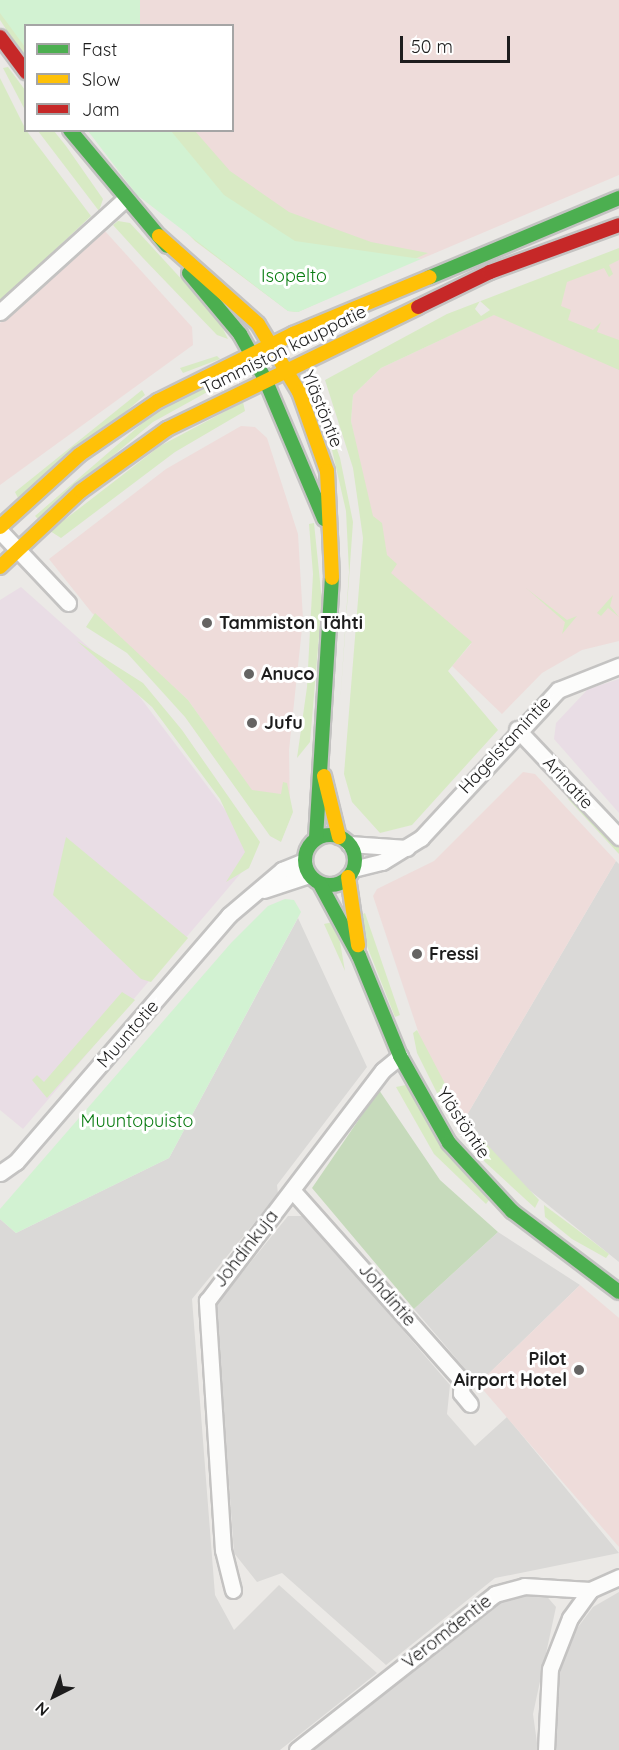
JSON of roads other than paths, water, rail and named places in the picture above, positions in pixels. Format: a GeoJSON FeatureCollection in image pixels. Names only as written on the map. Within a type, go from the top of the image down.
{"type":"FeatureCollection","features":[{"type":"Feature","properties":{"kind":"street"},"geometry":{"type":"LineString","coordinates":[[0,37],[24,69]]}},
{"type":"Feature","properties":{"kind":"street","name":"Ylästöntie"},"geometry":{"type":"LineString","coordinates":[[72,132],[124,200],[159,236],[251,354],[265,379],[311,480],[330,540]]}},
{"type":"Feature","properties":{"kind":"street","name":"Tammiston kauppatie"},"geometry":{"type":"LineString","coordinates":[[0,529],[112,430],[251,354],[619,198]]}},
{"type":"Feature","properties":{"kind":"street"},"geometry":{"type":"LineString","coordinates":[[0,312],[124,200]]}},
{"type":"Feature","properties":{"kind":"street","name":"Tammiston kauppatie"},"geometry":{"type":"LineString","coordinates":[[0,567],[81,491],[167,429],[286,368],[490,272],[619,225]]}},
{"type":"Feature","properties":{"kind":"street","name":"Ylästöntie"},"geometry":{"type":"LineString","coordinates":[[159,236],[201,268],[271,344],[286,368],[327,471],[333,514],[330,540],[331,613],[319,759],[316,838],[311,873],[359,956],[400,1056],[449,1143],[477,1176],[534,1229],[619,1292]]}},
{"type":"Feature","properties":{"kind":"street"},"geometry":{"type":"LineString","coordinates":[[0,529],[68,603]]}},
{"type":"Feature","properties":{"kind":"street","name":"Hagelstamintie"},"geometry":{"type":"LineString","coordinates":[[351,873],[407,848],[518,729],[558,690],[619,666]]}},
{"type":"Feature","properties":{"kind":"street","name":"Arinatie"},"geometry":{"type":"LineString","coordinates":[[518,729],[619,837]]}},
{"type":"Feature","properties":{"kind":"street","name":"Ylästöntie"},"geometry":{"type":"LineString","coordinates":[[319,759],[344,840],[351,873],[359,956]]}},
{"type":"Feature","properties":{"kind":"street"},"geometry":{"type":"LineString","coordinates":[[316,838],[407,848]]}},
{"type":"Feature","properties":{"kind":"street","name":"Muuntotie"},"geometry":{"type":"LineString","coordinates":[[0,1173],[16,1162],[229,915],[282,870],[311,873]]}},
{"type":"Feature","properties":{"kind":"street"},"geometry":{"type":"LineString","coordinates":[[311,873],[334,885],[351,873]]}},
{"type":"Feature","properties":{"kind":"street","name":"Johdinkuja"},"geometry":{"type":"LineString","coordinates":[[234,1590],[223,1550],[207,1301],[383,1070],[400,1056]]}},
{"type":"Feature","properties":{"kind":"street","name":"Johdintie"},"geometry":{"type":"LineString","coordinates":[[292,1190],[462,1381],[461,1393],[470,1404]]}},
{"type":"Feature","properties":{"kind":"street","name":"Veromäentie"},"geometry":{"type":"LineString","coordinates":[[297,1750],[495,1594],[524,1586],[590,1590],[619,1576]]}},
{"type":"Feature","properties":{"kind":"street"},"geometry":{"type":"LineString","coordinates":[[546,1750],[550,1669],[570,1618],[590,1590]]}},
{"type":"Feature","properties":{"kind":"place","name":"Tammiston Tähti"},"geometry":{"type":"Point","coordinates":[207,623]}},
{"type":"Feature","properties":{"kind":"place","name":"Anuco"},"geometry":{"type":"Point","coordinates":[249,674]}},
{"type":"Feature","properties":{"kind":"place","name":"Jufu"},"geometry":{"type":"Point","coordinates":[252,723]}},
{"type":"Feature","properties":{"kind":"place","name":"Fressi"},"geometry":{"type":"Point","coordinates":[417,954]}},
{"type":"Feature","properties":{"kind":"place","name":"Pilot Airport Hotel"},"geometry":{"type":"Point","coordinates":[579,1370]}},
{"type":"Feature","properties":{"kind":"park label","name":"Isopelto"},"geometry":{"type":"Point","coordinates":[294,276]}},
{"type":"Feature","properties":{"kind":"park label","name":"Muuntopuisto"},"geometry":{"type":"Point","coordinates":[137,1121]}}]}
